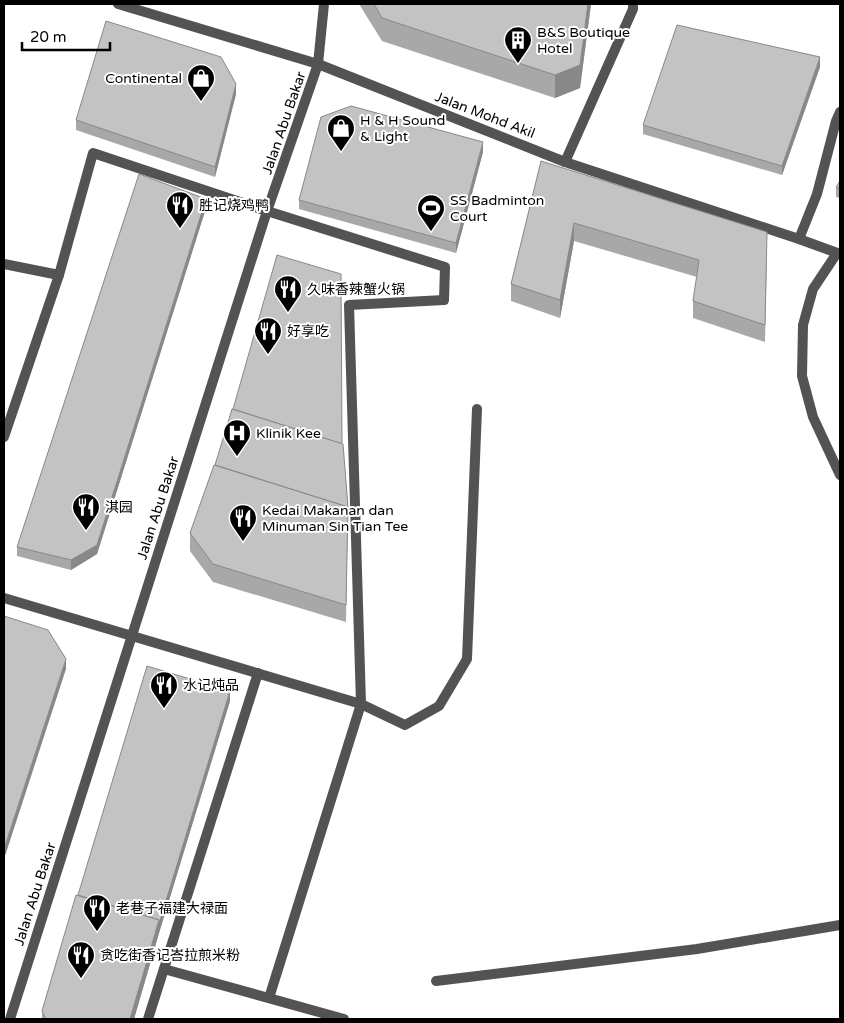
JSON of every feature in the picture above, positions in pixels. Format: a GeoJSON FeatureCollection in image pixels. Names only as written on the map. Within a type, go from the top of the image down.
{"type":"FeatureCollection","features":[{"type":"Feature","properties":{"kind":"street","name":"Jalan Mohd Akil"},"geometry":{"type":"LineString","coordinates":[[118,4],[318,64],[565,162],[800,239],[838,254]]}},
{"type":"Feature","properties":{"kind":"street","name":"Jalan Abu Bakar"},"geometry":{"type":"LineString","coordinates":[[10,1019],[267,211],[318,64],[324,4]]}},
{"type":"Feature","properties":{"kind":"street"},"geometry":{"type":"LineString","coordinates":[[565,162],[633,9],[633,4]]}},
{"type":"Feature","properties":{"kind":"street"},"geometry":{"type":"LineString","coordinates":[[800,239],[817,194],[840,112]]}},
{"type":"Feature","properties":{"kind":"street"},"geometry":{"type":"LineString","coordinates":[[4,437],[58,275],[93,153],[267,211],[445,267],[444,300],[349,305],[361,704],[269,998]]}},
{"type":"Feature","properties":{"kind":"street"},"geometry":{"type":"LineString","coordinates":[[838,254],[812,290],[803,325],[802,376],[812,417],[840,475]]}},
{"type":"Feature","properties":{"kind":"street"},"geometry":{"type":"LineString","coordinates":[[4,264],[58,275]]}},
{"type":"Feature","properties":{"kind":"street"},"geometry":{"type":"LineString","coordinates":[[4,598],[361,704],[405,726],[439,706],[467,659],[477,409]]}},
{"type":"Feature","properties":{"kind":"street"},"geometry":{"type":"LineString","coordinates":[[148,1019],[258,673]]}},
{"type":"Feature","properties":{"kind":"street"},"geometry":{"type":"LineString","coordinates":[[436,981],[697,949],[840,925]]}},
{"type":"Feature","properties":{"kind":"street"},"geometry":{"type":"LineString","coordinates":[[164,969],[344,1019]]}},
{"type":"Feature","properties":{"kind":"building","name":"B&S Boutique Hotel"},"geometry":{"type":"Polygon","coordinates":[[[374,4],[588,4],[580,65],[555,75],[382,18],[374,4]]]}},
{"type":"Feature","properties":{"kind":"building"},"geometry":{"type":"Polygon","coordinates":[[[106,21],[221,57],[236,84],[215,167],[76,120],[106,21]]]}},
{"type":"Feature","properties":{"kind":"building"},"geometry":{"type":"Polygon","coordinates":[[[677,25],[820,57],[782,166],[643,125],[677,25]]]}},
{"type":"Feature","properties":{"kind":"building"},"geometry":{"type":"Polygon","coordinates":[[[351,106],[483,142],[456,243],[299,200],[321,117],[351,106]]]}},
{"type":"Feature","properties":{"kind":"building"},"geometry":{"type":"Polygon","coordinates":[[[541,161],[767,232],[765,325],[693,301],[699,260],[574,223],[560,300],[511,284],[541,161]]]}},
{"type":"Feature","properties":{"kind":"building"},"geometry":{"type":"Polygon","coordinates":[[[139,174],[206,199],[97,545],[71,560],[17,547],[139,174]]]}},
{"type":"Feature","properties":{"kind":"building"},"geometry":{"type":"Polygon","coordinates":[[[277,255],[341,274],[342,444],[233,409],[277,255]]]}},
{"type":"Feature","properties":{"kind":"building"},"geometry":{"type":"Polygon","coordinates":[[[232,409],[343,444],[348,507],[215,465],[232,409]]]}},
{"type":"Feature","properties":{"kind":"building"},"geometry":{"type":"Polygon","coordinates":[[[214,465],[348,507],[346,605],[213,564],[190,533],[214,465]]]}},
{"type":"Feature","properties":{"kind":"building"},"geometry":{"type":"Polygon","coordinates":[[[4,616],[48,630],[66,659],[4,849],[4,616]]]}},
{"type":"Feature","properties":{"kind":"building"},"geometry":{"type":"Polygon","coordinates":[[[147,666],[230,691],[159,924],[159,920],[78,895],[147,666]]]}},
{"type":"Feature","properties":{"kind":"building"},"geometry":{"type":"Polygon","coordinates":[[[76,895],[159,920],[130,1019],[46,1019],[42,1011],[76,895]]]}},
{"type":"Feature","properties":{"kind":"place","name":"B&S Boutique Hotel"},"geometry":{"type":"Point","coordinates":[518,64]}},
{"type":"Feature","properties":{"kind":"place","name":"Continental"},"geometry":{"type":"Point","coordinates":[201,102]}},
{"type":"Feature","properties":{"kind":"place","name":"H & H Sound & Light"},"geometry":{"type":"Point","coordinates":[341,152]}},
{"type":"Feature","properties":{"kind":"place","name":"胜记烧鸡鸭"},"geometry":{"type":"Point","coordinates":[180,229]}},
{"type":"Feature","properties":{"kind":"place","name":"SS Badminton Court"},"geometry":{"type":"Point","coordinates":[431,232]}},
{"type":"Feature","properties":{"kind":"place","name":"久味香辣蟹火锅"},"geometry":{"type":"Point","coordinates":[288,313]}},
{"type":"Feature","properties":{"kind":"place","name":"好享吃"},"geometry":{"type":"Point","coordinates":[268,355]}},
{"type":"Feature","properties":{"kind":"place","name":"Klinik Kee"},"geometry":{"type":"Point","coordinates":[237,457]}},
{"type":"Feature","properties":{"kind":"place","name":"淇园"},"geometry":{"type":"Point","coordinates":[86,531]}},
{"type":"Feature","properties":{"kind":"place","name":"Kedai Makanan dan Minuman Sin Tian Tee"},"geometry":{"type":"Point","coordinates":[243,542]}},
{"type":"Feature","properties":{"kind":"place","name":"水记炖品"},"geometry":{"type":"Point","coordinates":[164,709]}},
{"type":"Feature","properties":{"kind":"place","name":"老巷子福建大禄面"},"geometry":{"type":"Point","coordinates":[97,932]}},
{"type":"Feature","properties":{"kind":"place","name":"贪吃街香记峇拉煎米粉"},"geometry":{"type":"Point","coordinates":[81,979]}}]}
